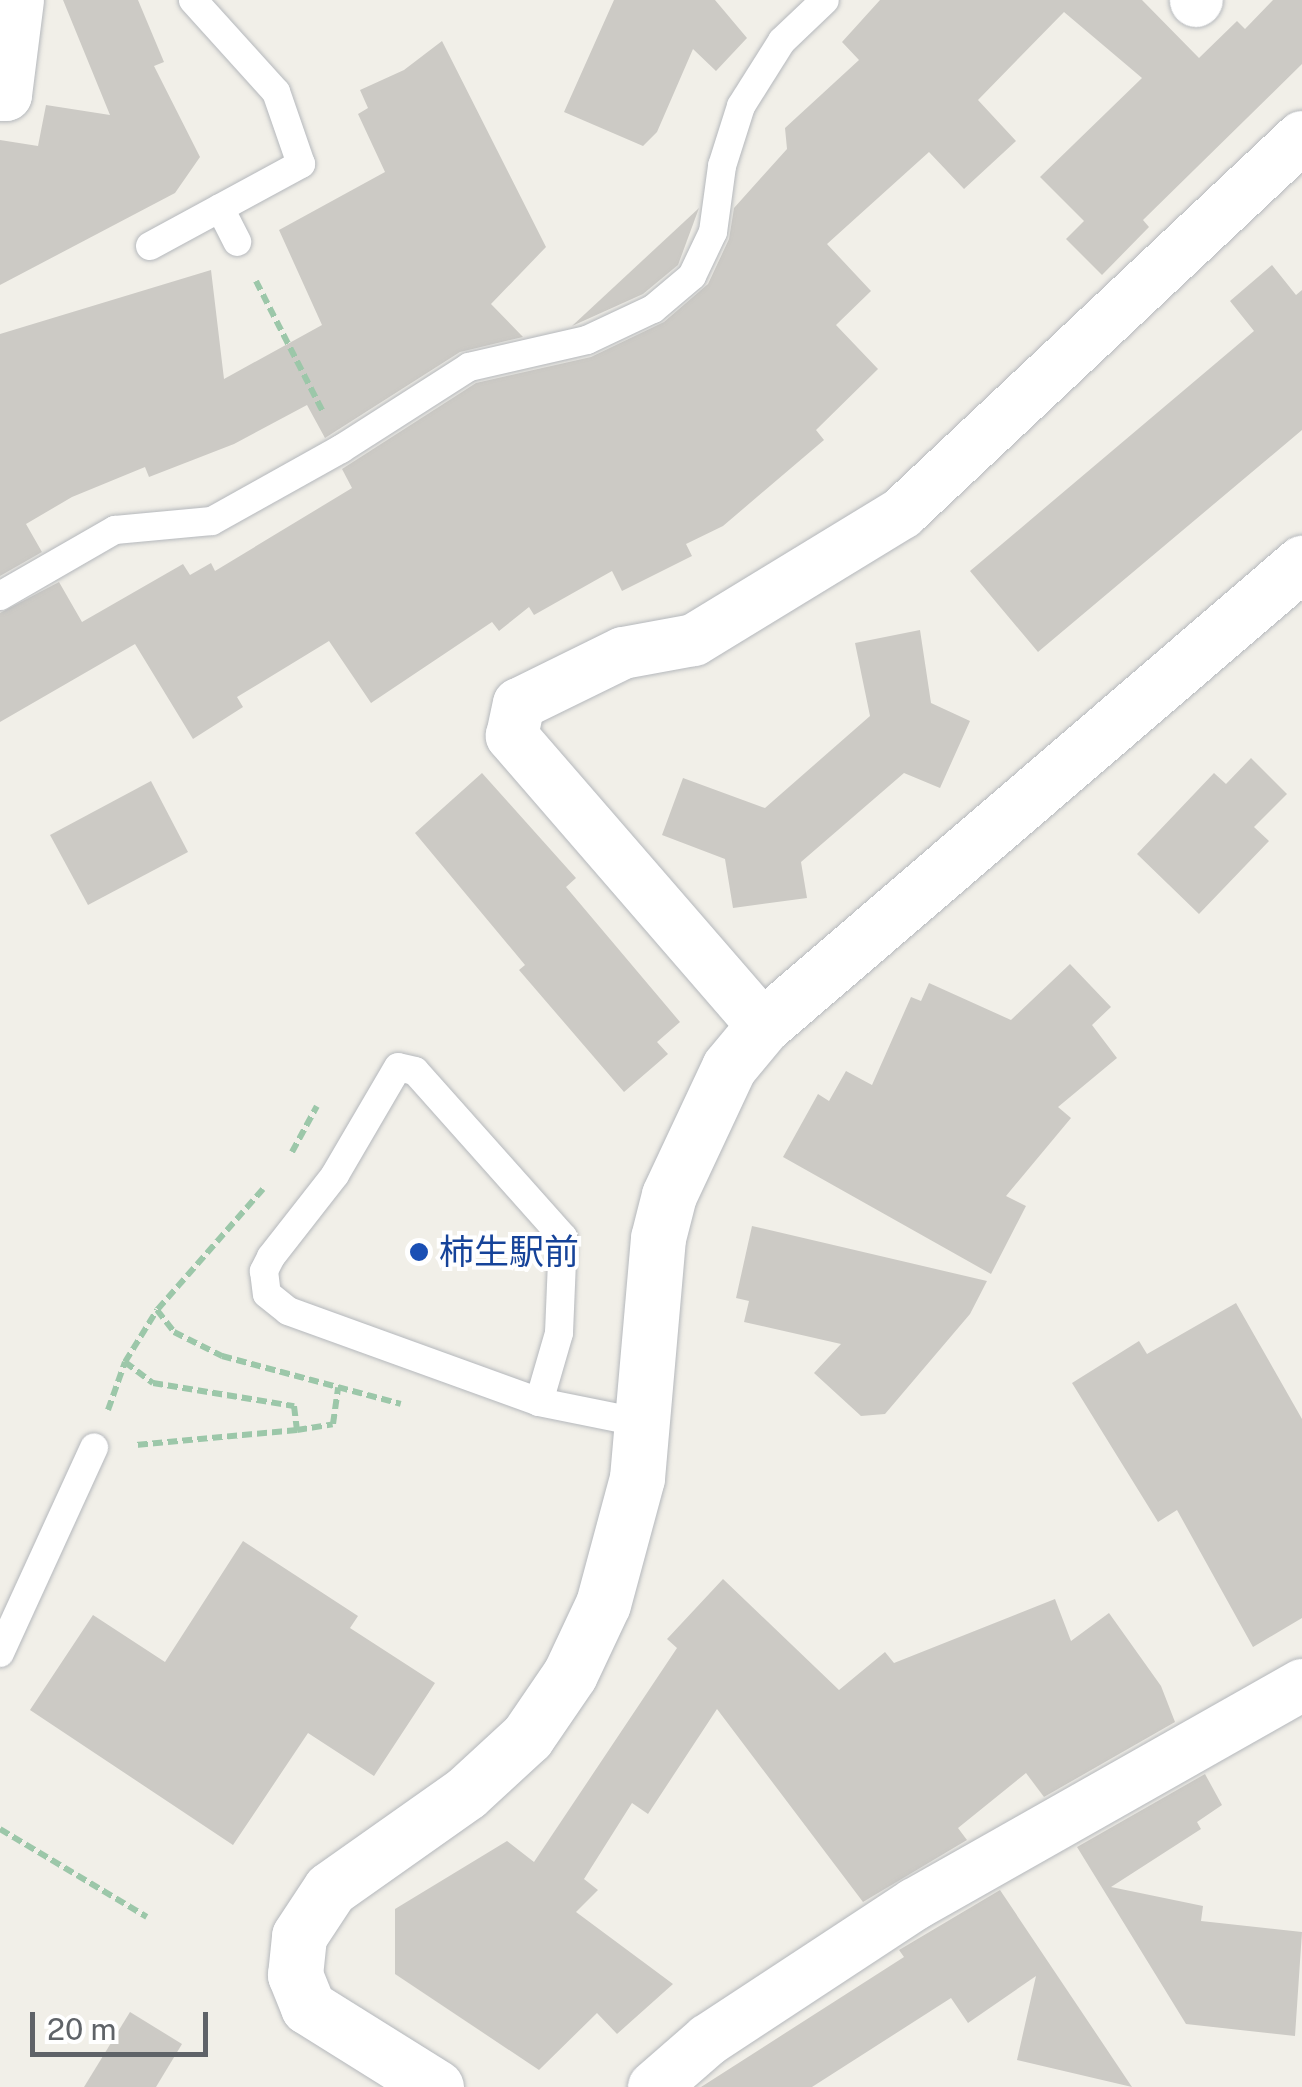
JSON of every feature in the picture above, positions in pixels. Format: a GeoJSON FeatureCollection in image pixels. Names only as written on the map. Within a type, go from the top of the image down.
{"type":"FeatureCollection","features":[{"type":"Feature","properties":{"kind":"street"},"geometry":{"type":"LineString","coordinates":[[0,95],[6,96],[18,0]]}},
{"type":"Feature","properties":{"kind":"street"},"geometry":{"type":"LineString","coordinates":[[763,1026],[512,736],[519,704],[622,652],[694,640],[902,513],[1302,137]]}},
{"type":"Feature","properties":{"kind":"street"},"geometry":{"type":"LineString","coordinates":[[436,2087],[308,2007],[295,1975],[299,1936],[330,1889],[466,1792],[528,1737],[570,1674],[604,1604],[636,1478],[658,1238],[668,1195],[729,1067],[763,1026],[1302,563]]}},
{"type":"Feature","properties":{"kind":"street"},"geometry":{"type":"LineString","coordinates":[[654,2087],[708,2040],[915,1904],[1302,1686]]}},
{"type":"Feature","properties":{"kind":"lane"},"geometry":{"type":"LineString","coordinates":[[150,246],[301,164],[276,92],[193,0]]}},
{"type":"Feature","properties":{"kind":"lane"},"geometry":{"type":"LineString","coordinates":[[0,596],[115,530],[212,521],[341,449],[469,367],[587,340],[654,309],[692,276],[714,232],[722,166],[740,106],[782,41],[824,0]]}},
{"type":"Feature","properties":{"kind":"lane"},"geometry":{"type":"LineString","coordinates":[[220,208],[237,242]]}},
{"type":"Feature","properties":{"kind":"lane"},"geometry":{"type":"LineString","coordinates":[[539,1402],[559,1332],[563,1237],[415,1071],[398,1067],[334,1176],[272,1257],[264,1271],[267,1294],[288,1311],[539,1402],[643,1423]]}},
{"type":"Feature","properties":{"kind":"lane"},"geometry":{"type":"LineString","coordinates":[[0,1653],[94,1448]]}},
{"type":"Feature","properties":{"kind":"path"},"geometry":{"type":"LineString","coordinates":[[237,242],[341,449]]}},
{"type":"Feature","properties":{"kind":"path"},"geometry":{"type":"LineString","coordinates":[[119,1376],[158,1310]]}},
{"type":"Feature","properties":{"kind":"path"},"geometry":{"type":"LineString","coordinates":[[125,1362],[153,1383],[294,1406],[297,1430]]}},
{"type":"Feature","properties":{"kind":"path"},"geometry":{"type":"LineString","coordinates":[[94,1448],[333,1424],[338,1387]]}},
{"type":"Feature","properties":{"kind":"path"},"geometry":{"type":"LineString","coordinates":[[0,1829],[147,1917]]}},
{"type":"Feature","properties":{"kind":"building"},"geometry":{"type":"Polygon","coordinates":[[[63,0],[138,0],[164,62],[154,66],[200,157],[175,193],[0,285],[0,140],[38,146],[46,105],[110,115],[63,0]]]}},
{"type":"Feature","properties":{"kind":"building"},"geometry":{"type":"Polygon","coordinates":[[[614,0],[715,0],[747,38],[716,71],[693,49],[657,132],[643,146],[564,112],[614,0]]]}},
{"type":"Feature","properties":{"kind":"building"},"geometry":{"type":"Polygon","coordinates":[[[880,0],[1142,0],[1199,58],[1237,21],[1245,29],[1273,0],[1302,0],[1302,64],[1143,220],[1149,227],[1102,275],[1066,239],[1084,221],[1040,177],[1142,78],[1064,12],[978,100],[1016,141],[964,189],[929,152],[827,244],[871,291],[836,325],[878,369],[816,430],[824,440],[723,526],[686,544],[692,556],[622,591],[612,571],[534,615],[529,607],[499,631],[492,622],[371,703],[329,641],[237,697],[243,707],[193,739],[135,644],[0,722],[0,613],[59,582],[82,622],[183,564],[190,575],[211,563],[215,571],[352,488],[342,469],[476,383],[591,357],[664,322],[708,284],[729,239],[734,208],[787,149],[785,128],[859,60],[842,42],[880,0]]]}},
{"type":"Feature","properties":{"kind":"building"},"geometry":{"type":"Polygon","coordinates":[[[442,41],[546,247],[491,304],[523,337],[460,352],[325,438],[307,405],[234,444],[149,477],[145,467],[72,497],[26,524],[42,552],[0,576],[0,334],[211,270],[224,379],[322,325],[279,230],[385,172],[358,114],[368,108],[360,90],[404,70],[442,41]]]}},
{"type":"Feature","properties":{"kind":"building"},"geometry":{"type":"Polygon","coordinates":[[[699,208],[678,265],[643,294],[572,326],[699,208]]]}},
{"type":"Feature","properties":{"kind":"building"},"geometry":{"type":"Polygon","coordinates":[[[1272,265],[1296,295],[1302,290],[1302,430],[1038,652],[970,571],[1254,331],[1230,301],[1272,265]]]}},
{"type":"Feature","properties":{"kind":"building"},"geometry":{"type":"Polygon","coordinates":[[[920,630],[931,703],[970,721],[940,788],[904,773],[801,862],[807,898],[733,908],[725,859],[662,835],[683,778],[765,808],[870,716],[855,643],[920,630]]]}},
{"type":"Feature","properties":{"kind":"building"},"geometry":{"type":"Polygon","coordinates":[[[1251,758],[1287,794],[1254,827],[1269,841],[1199,914],[1137,854],[1214,773],[1226,784],[1251,758]]]}},
{"type":"Feature","properties":{"kind":"building"},"geometry":{"type":"Polygon","coordinates":[[[482,773],[576,878],[566,887],[680,1022],[657,1042],[668,1054],[624,1092],[519,970],[525,965],[415,833],[482,773]]]}},
{"type":"Feature","properties":{"kind":"building"},"geometry":{"type":"Polygon","coordinates":[[[151,781],[188,852],[88,905],[50,835],[151,781]]]}},
{"type":"Feature","properties":{"kind":"building"},"geometry":{"type":"Polygon","coordinates":[[[1070,964],[1111,1007],[1092,1025],[1117,1058],[1058,1107],[1071,1118],[1006,1196],[1026,1206],[991,1274],[783,1157],[818,1094],[829,1101],[846,1071],[872,1085],[911,997],[921,1001],[929,983],[1011,1020],[1070,964]]]}},
{"type":"Feature","properties":{"kind":"building"},"geometry":{"type":"Polygon","coordinates":[[[752,1226],[987,1281],[970,1314],[885,1414],[861,1416],[814,1373],[841,1344],[744,1322],[749,1301],[736,1298],[752,1226]]]}},
{"type":"Feature","properties":{"kind":"building"},"geometry":{"type":"Polygon","coordinates":[[[1236,1303],[1302,1419],[1302,1618],[1253,1647],[1177,1510],[1158,1522],[1072,1383],[1139,1341],[1147,1354],[1236,1303]]]}},
{"type":"Feature","properties":{"kind":"building"},"geometry":{"type":"Polygon","coordinates":[[[243,1541],[358,1616],[350,1628],[435,1683],[374,1776],[308,1733],[233,1845],[30,1710],[93,1615],[165,1662],[243,1541]]]}},
{"type":"Feature","properties":{"kind":"building"},"geometry":{"type":"Polygon","coordinates":[[[723,1579],[839,1690],[885,1652],[894,1663],[1055,1599],[1071,1641],[1109,1613],[1161,1686],[1175,1722],[1044,1797],[1026,1773],[958,1828],[967,1840],[863,1902],[717,1709],[648,1814],[632,1803],[584,1879],[598,1890],[576,1912],[673,1984],[617,2034],[597,2013],[539,2070],[395,1974],[395,1909],[507,1841],[534,1862],[677,1648],[667,1639],[723,1579]]]}},
{"type":"Feature","properties":{"kind":"building"},"geometry":{"type":"Polygon","coordinates":[[[1205,1774],[1222,1805],[1197,1822],[1201,1829],[1111,1887],[1203,1906],[1201,1921],[1302,1932],[1295,2036],[1186,2024],[1077,1847],[1205,1774]]]}},
{"type":"Feature","properties":{"kind":"building"},"geometry":{"type":"Polygon","coordinates":[[[1000,1890],[1132,2087],[1017,2060],[1036,1976],[968,2023],[951,1998],[812,2087],[701,2087],[904,1957],[899,1950],[1000,1890]]]}},
{"type":"Feature","properties":{"kind":"building"},"geometry":{"type":"Polygon","coordinates":[[[130,2012],[182,2044],[156,2087],[84,2087],[130,2012]]]}},
{"type":"Feature","properties":{"kind":"place","name":"柿生駅前"},"geometry":{"type":"Point","coordinates":[419,1252]}}]}
